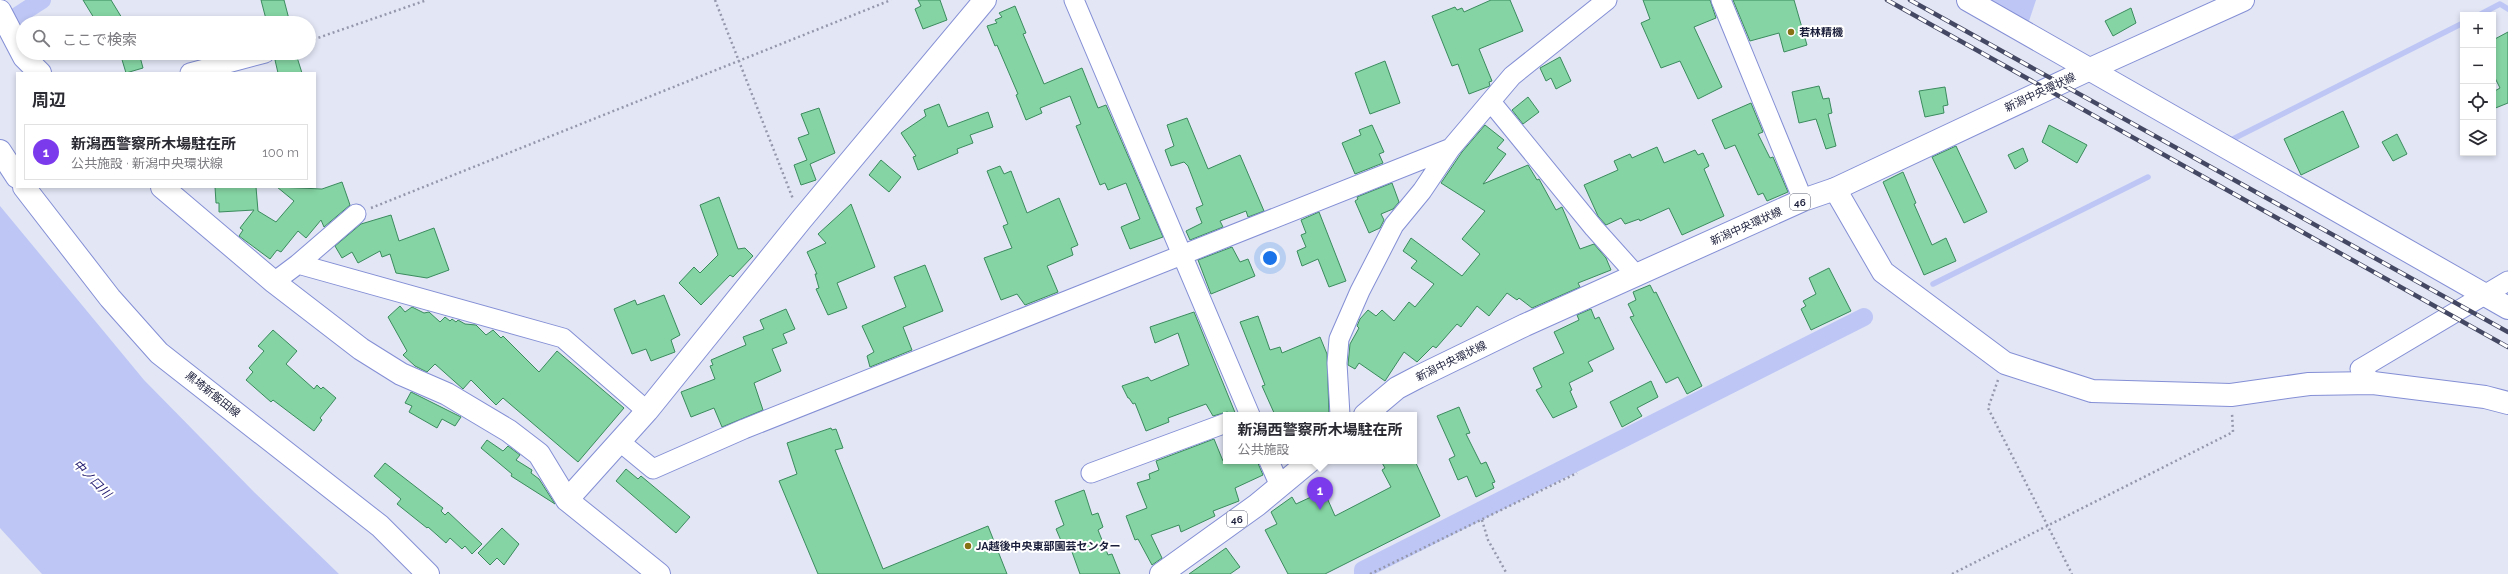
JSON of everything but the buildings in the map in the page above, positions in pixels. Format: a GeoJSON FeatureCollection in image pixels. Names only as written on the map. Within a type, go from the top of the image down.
{"type":"FeatureCollection","features":[{"type":"Feature","properties":{"kind":"street"},"geometry":{"type":"LineString","coordinates":[[567,500],[647,411],[801,220],[985,0]]}},
{"type":"Feature","properties":{"kind":"street"},"geometry":{"type":"LineString","coordinates":[[1074,0],[1183,255],[1248,412]]}},
{"type":"Feature","properties":{"kind":"street"},"geometry":{"type":"LineString","coordinates":[[1340,412],[1337,363],[1339,339],[1360,291],[1394,225],[1422,192],[1452,148],[1512,76],[1607,0]]}},
{"type":"Feature","properties":{"kind":"street"},"geometry":{"type":"LineString","coordinates":[[1720,0],[1803,200]]}},
{"type":"Feature","properties":{"kind":"street"},"geometry":{"type":"LineString","coordinates":[[1968,0],[2088,70],[2508,308]]}},
{"type":"Feature","properties":{"kind":"street","name":"新潟中央環状線"},"geometry":{"type":"LineString","coordinates":[[1369,412],[1397,388],[1525,325],[1637,276],[1803,200],[1835,189],[2088,70],[2242,0]]}},
{"type":"Feature","properties":{"kind":"street"},"geometry":{"type":"LineString","coordinates":[[0,11],[16,42]]}},
{"type":"Feature","properties":{"kind":"street"},"geometry":{"type":"LineString","coordinates":[[27,60],[39,72]]}},
{"type":"Feature","properties":{"kind":"street"},"geometry":{"type":"LineString","coordinates":[[194,72],[239,60]]}},
{"type":"Feature","properties":{"kind":"street"},"geometry":{"type":"LineString","coordinates":[[1491,102],[1594,228],[1637,276]]}},
{"type":"Feature","properties":{"kind":"street"},"geometry":{"type":"LineString","coordinates":[[619,441],[653,469],[744,430],[1452,148]]}},
{"type":"Feature","properties":{"kind":"street"},"geometry":{"type":"LineString","coordinates":[[0,151],[16,175]]}},
{"type":"Feature","properties":{"kind":"street","name":"黒埼新飯田線"},"geometry":{"type":"LineString","coordinates":[[25,188],[110,298],[160,353],[380,526],[428,574]]}},
{"type":"Feature","properties":{"kind":"street"},"geometry":{"type":"LineString","coordinates":[[163,188],[274,282],[367,353],[401,374],[447,394],[509,431],[539,454],[567,500],[659,574]]}},
{"type":"Feature","properties":{"kind":"street"},"geometry":{"type":"LineString","coordinates":[[1835,189],[1883,272],[2005,363],[2092,391],[2170,395],[2232,395],[2309,384],[2373,383],[2485,397],[2508,403]]}},
{"type":"Feature","properties":{"kind":"street"},"geometry":{"type":"LineString","coordinates":[[274,282],[298,264],[356,214]]}},
{"type":"Feature","properties":{"kind":"street"},"geometry":{"type":"LineString","coordinates":[[298,264],[563,338],[647,411]]}},
{"type":"Feature","properties":{"kind":"street"},"geometry":{"type":"LineString","coordinates":[[2373,383],[2360,369],[2483,294],[2508,281]]}},
{"type":"Feature","properties":{"kind":"street"},"geometry":{"type":"LineString","coordinates":[[1091,472],[1223,424]]}},
{"type":"Feature","properties":{"kind":"street"},"geometry":{"type":"LineString","coordinates":[[1270,464],[1280,486]]}},
{"type":"Feature","properties":{"kind":"street","name":"46"},"geometry":{"type":"LineString","coordinates":[[1161,574],[1280,486],[1306,464]]}},
{"type":"Feature","properties":{"kind":"path"},"geometry":{"type":"LineString","coordinates":[[316,39],[427,0]]}},
{"type":"Feature","properties":{"kind":"path"},"geometry":{"type":"LineString","coordinates":[[715,0],[801,220]]}},
{"type":"Feature","properties":{"kind":"path"},"geometry":{"type":"LineString","coordinates":[[356,214],[739,62],[890,0]]}},
{"type":"Feature","properties":{"kind":"path"},"geometry":{"type":"LineString","coordinates":[[2005,363],[1988,408],[2072,574]]}},
{"type":"Feature","properties":{"kind":"path"},"geometry":{"type":"LineString","coordinates":[[1952,574],[2233,432],[2232,395]]}},
{"type":"Feature","properties":{"kind":"path"},"geometry":{"type":"LineString","coordinates":[[1370,574],[1577,473]]}},
{"type":"Feature","properties":{"kind":"path"},"geometry":{"type":"LineString","coordinates":[[1482,520],[1488,540],[1506,574]]}},
{"type":"Feature","properties":{"kind":"water"},"geometry":{"type":"Polygon","coordinates":[[[1986,0],[2036,0],[2028,24],[1986,0]]]}},
{"type":"Feature","properties":{"kind":"water","name":"中ノ口川"},"geometry":{"type":"Polygon","coordinates":[[[0,206],[144,380],[254,492],[339,574],[42,574],[0,528],[0,206]]]}},
{"type":"Feature","properties":{"kind":"waterway"},"geometry":{"type":"LineString","coordinates":[[17,16],[42,0]]}},
{"type":"Feature","properties":{"kind":"waterway"},"geometry":{"type":"LineString","coordinates":[[2485,12],[2500,4],[2508,9]]}},
{"type":"Feature","properties":{"kind":"waterway"},"geometry":{"type":"LineString","coordinates":[[2227,142],[2460,25]]}},
{"type":"Feature","properties":{"kind":"waterway"},"geometry":{"type":"LineString","coordinates":[[1933,284],[2148,177]]}},
{"type":"Feature","properties":{"kind":"waterway"},"geometry":{"type":"LineString","coordinates":[[1363,574],[1363,570],[1864,317]]}},
{"type":"Feature","properties":{"kind":"railway"},"geometry":{"type":"LineString","coordinates":[[1887,0],[2508,347]]}},
{"type":"Feature","properties":{"kind":"railway"},"geometry":{"type":"LineString","coordinates":[[1910,0],[2508,332]]}},
{"type":"Feature","properties":{"kind":"place","name":"若林精機"},"geometry":{"type":"Point","coordinates":[1791,32]}},
{"type":"Feature","properties":{"kind":"place","name":"新潟西警察所木場駐在所"},"geometry":{"type":"Point","coordinates":[1320,510]}},
{"type":"Feature","properties":{"kind":"place","name":"JA越後中央東部園芸センター"},"geometry":{"type":"Point","coordinates":[968,546]}}]}
